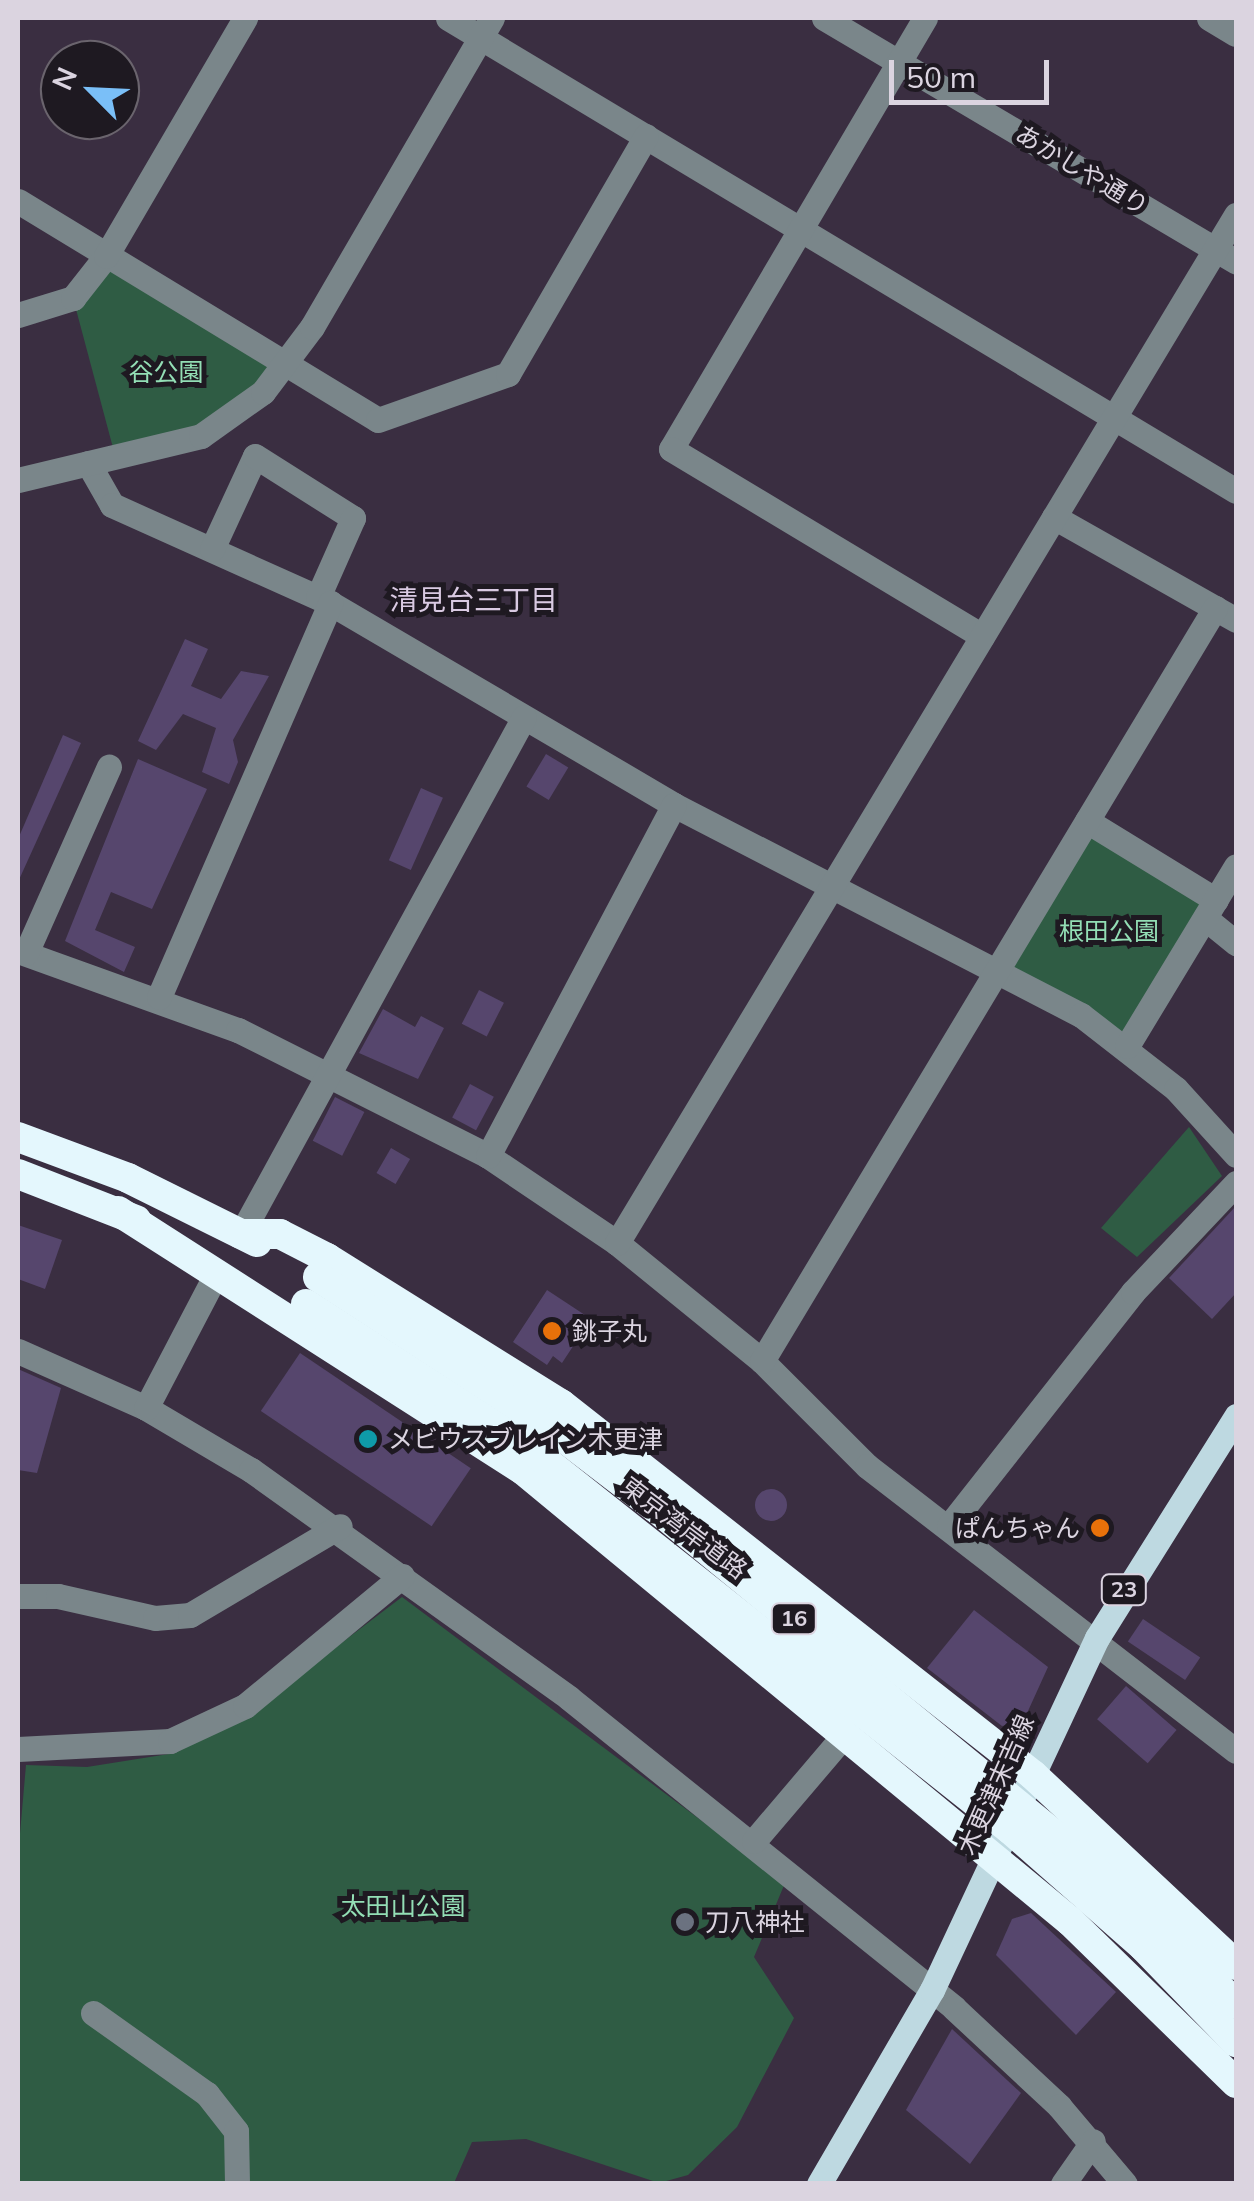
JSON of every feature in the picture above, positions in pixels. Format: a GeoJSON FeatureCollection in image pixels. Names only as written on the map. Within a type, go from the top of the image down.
{"type":"FeatureCollection","features":[{"type":"Feature","properties":{"kind":"highway","name":"東京湾岸道路"},"geometry":{"type":"LineString","coordinates":[[18,1137],[241,1234],[741,1609],[1025,1841],[1236,2042]]}},
{"type":"Feature","properties":{"kind":"highway","name":"東京湾岸道路"},"geometry":{"type":"LineString","coordinates":[[18,1174],[312,1291],[550,1427],[656,1508],[1080,1855],[1236,2004]]}},
{"type":"Feature","properties":{"kind":"highway","name":"16"},"geometry":{"type":"LineString","coordinates":[[118,1211],[522,1470],[996,1858],[1236,2084]]}},
{"type":"Feature","properties":{"kind":"highway","name":"16"},"geometry":{"type":"LineString","coordinates":[[241,1234],[280,1234],[327,1258],[561,1404],[1033,1775],[1236,1965]]}},
{"type":"Feature","properties":{"kind":"main road","name":"木更津末吉線"},"geometry":{"type":"LineString","coordinates":[[818,2184],[932,1990],[1097,1638],[1236,1416]]}},
{"type":"Feature","properties":{"kind":"street"},"geometry":{"type":"LineString","coordinates":[[18,315],[73,298],[106,256],[245,18]]}},
{"type":"Feature","properties":{"kind":"street"},"geometry":{"type":"LineString","coordinates":[[448,18],[486,27],[646,136],[1236,490]]}},
{"type":"Feature","properties":{"kind":"street","name":"あかしや通り"},"geometry":{"type":"LineString","coordinates":[[824,18],[1226,256]]}},
{"type":"Feature","properties":{"kind":"street"},"geometry":{"type":"LineString","coordinates":[[925,18],[672,448],[982,636]]}},
{"type":"Feature","properties":{"kind":"street"},"geometry":{"type":"LineString","coordinates":[[1209,18],[1236,32]]}},
{"type":"Feature","properties":{"kind":"street"},"geometry":{"type":"LineString","coordinates":[[18,480],[201,436],[288,364],[486,27]]}},
{"type":"Feature","properties":{"kind":"street"},"geometry":{"type":"LineString","coordinates":[[18,201],[378,420],[508,374],[646,136]]}},
{"type":"Feature","properties":{"kind":"street"},"geometry":{"type":"LineString","coordinates":[[616,1243],[1114,418],[1226,256],[1236,215]]}},
{"type":"Feature","properties":{"kind":"street"},"geometry":{"type":"LineString","coordinates":[[159,997],[324,600],[353,518],[255,456],[212,549]]}},
{"type":"Feature","properties":{"kind":"street"},"geometry":{"type":"LineString","coordinates":[[88,463],[112,505],[324,600],[674,805],[997,971],[1127,1046],[1236,1155]]}},
{"type":"Feature","properties":{"kind":"street"},"geometry":{"type":"LineString","coordinates":[[762,1361],[1087,822],[1226,614],[1054,518]]}},
{"type":"Feature","properties":{"kind":"street"},"geometry":{"type":"LineString","coordinates":[[241,1234],[524,717]]}},
{"type":"Feature","properties":{"kind":"street"},"geometry":{"type":"LineString","coordinates":[[108,767],[22,952],[159,997],[330,1072],[488,1156],[616,1243],[762,1361],[867,1466],[1097,1638],[1236,1751]]}},
{"type":"Feature","properties":{"kind":"street"},"geometry":{"type":"LineString","coordinates":[[488,1156],[674,805]]}},
{"type":"Feature","properties":{"kind":"street"},"geometry":{"type":"LineString","coordinates":[[1087,822],[1210,909],[1236,943]]}},
{"type":"Feature","properties":{"kind":"street"},"geometry":{"type":"LineString","coordinates":[[1127,1046],[1236,866]]}},
{"type":"Feature","properties":{"kind":"street"},"geometry":{"type":"LineString","coordinates":[[950,1526],[1133,1292],[1236,1183]]}},
{"type":"Feature","properties":{"kind":"street"},"geometry":{"type":"LineString","coordinates":[[146,1408],[216,1276]]}},
{"type":"Feature","properties":{"kind":"street"},"geometry":{"type":"LineString","coordinates":[[18,1351],[146,1408],[340,1526],[754,1841],[840,1923],[932,1990],[1093,2141],[1125,2184]]}},
{"type":"Feature","properties":{"kind":"street"},"geometry":{"type":"LineString","coordinates":[[18,1596],[58,1596],[155,1618],[190,1615],[340,1526]]}},
{"type":"Feature","properties":{"kind":"street"},"geometry":{"type":"LineString","coordinates":[[18,1749],[170,1741],[245,1706],[402,1576]]}},
{"type":"Feature","properties":{"kind":"street"},"geometry":{"type":"LineString","coordinates":[[754,1841],[844,1734]]}},
{"type":"Feature","properties":{"kind":"street"},"geometry":{"type":"LineString","coordinates":[[93,2013],[207,2094],[236,2131],[238,2184]]}},
{"type":"Feature","properties":{"kind":"street"},"geometry":{"type":"LineString","coordinates":[[1064,2184],[1093,2141]]}},
{"type":"Feature","properties":{"kind":"green space","name":"谷公園"},"geometry":{"type":"Polygon","coordinates":[[[106,256],[288,364],[232,417],[116,459],[73,298],[106,256]]]}},
{"type":"Feature","properties":{"kind":"green space","name":"根田公園"},"geometry":{"type":"Polygon","coordinates":[[[1088,830],[1210,900],[1128,1043],[1006,972],[1088,830]]]}},
{"type":"Feature","properties":{"kind":"green space"},"geometry":{"type":"Polygon","coordinates":[[[1189,1127],[1222,1176],[1137,1257],[1101,1228],[1189,1127]]]}},
{"type":"Feature","properties":{"kind":"green space","name":"太田山公園"},"geometry":{"type":"Polygon","coordinates":[[[402,1597],[785,1883],[754,1957],[794,2018],[737,2127],[688,2175],[659,2183],[526,2139],[472,2142],[454,2183],[18,2184],[18,1856],[26,1765],[87,1767],[175,1753],[249,1713],[402,1597]]]}},
{"type":"Feature","properties":{"kind":"building"},"geometry":{"type":"Polygon","coordinates":[[[185,639],[208,649],[191,686],[221,699],[241,671],[269,676],[233,740],[238,762],[229,784],[202,772],[216,728],[183,714],[156,750],[138,741],[185,639]]]}},
{"type":"Feature","properties":{"kind":"building"},"geometry":{"type":"Polygon","coordinates":[[[63,735],[81,743],[18,882],[18,839],[63,735]]]}},
{"type":"Feature","properties":{"kind":"building"},"geometry":{"type":"Polygon","coordinates":[[[546,754],[568,767],[549,800],[526,787],[546,754]]]}},
{"type":"Feature","properties":{"kind":"building"},"geometry":{"type":"Polygon","coordinates":[[[138,759],[207,789],[152,909],[111,892],[95,930],[135,947],[124,972],[65,941],[138,759]]]}},
{"type":"Feature","properties":{"kind":"building"},"geometry":{"type":"Polygon","coordinates":[[[421,788],[443,798],[411,870],[389,860],[421,788]]]}},
{"type":"Feature","properties":{"kind":"building"},"geometry":{"type":"Polygon","coordinates":[[[479,990],[504,1003],[487,1037],[462,1024],[479,990]]]}},
{"type":"Feature","properties":{"kind":"building"},"geometry":{"type":"Polygon","coordinates":[[[383,1009],[415,1027],[421,1016],[444,1028],[418,1079],[359,1053],[383,1009]]]}},
{"type":"Feature","properties":{"kind":"building"},"geometry":{"type":"Polygon","coordinates":[[[470,1084],[494,1097],[476,1130],[452,1118],[470,1084]]]}},
{"type":"Feature","properties":{"kind":"building"},"geometry":{"type":"Polygon","coordinates":[[[335,1097],[364,1112],[342,1156],[313,1141],[335,1097]]]}},
{"type":"Feature","properties":{"kind":"building"},"geometry":{"type":"Polygon","coordinates":[[[391,1148],[410,1159],[396,1184],[376,1173],[391,1148]]]}},
{"type":"Feature","properties":{"kind":"building"},"geometry":{"type":"Polygon","coordinates":[[[1236,1206],[1236,1293],[1212,1319],[1169,1278],[1236,1206]]]}},
{"type":"Feature","properties":{"kind":"building"},"geometry":{"type":"Polygon","coordinates":[[[18,1225],[62,1240],[45,1289],[18,1279],[18,1225]]]}},
{"type":"Feature","properties":{"kind":"building","name":"銚子丸"},"geometry":{"type":"Polygon","coordinates":[[[547,1290],[591,1319],[562,1363],[553,1356],[547,1365],[513,1342],[547,1290]]]}},
{"type":"Feature","properties":{"kind":"building","name":"メビウスブレイン木更津"},"geometry":{"type":"Polygon","coordinates":[[[300,1353],[471,1468],[432,1526],[261,1411],[300,1353]]]}},
{"type":"Feature","properties":{"kind":"building"},"geometry":{"type":"Polygon","coordinates":[[[18,1369],[61,1388],[37,1473],[18,1470],[18,1369]]]}},
{"type":"Feature","properties":{"kind":"building"},"geometry":{"type":"Polygon","coordinates":[[[771,1489],[782,1494],[787,1505],[782,1516],[771,1521],[760,1516],[755,1505],[760,1494],[771,1489]]]}},
{"type":"Feature","properties":{"kind":"building"},"geometry":{"type":"Polygon","coordinates":[[[974,1610],[1048,1667],[1023,1722],[1002,1726],[927,1668],[974,1610]]]}},
{"type":"Feature","properties":{"kind":"building"},"geometry":{"type":"Polygon","coordinates":[[[1143,1619],[1200,1658],[1185,1680],[1128,1641],[1143,1619]]]}},
{"type":"Feature","properties":{"kind":"building"},"geometry":{"type":"Polygon","coordinates":[[[1126,1686],[1177,1730],[1148,1763],[1097,1719],[1126,1686]]]}},
{"type":"Feature","properties":{"kind":"building"},"geometry":{"type":"Polygon","coordinates":[[[1031,1913],[1116,1992],[1076,2035],[996,1955],[1012,1919],[1031,1913]]]}},
{"type":"Feature","properties":{"kind":"building"},"geometry":{"type":"Polygon","coordinates":[[[952,2029],[1021,2093],[970,2164],[906,2110],[952,2029]]]}},
{"type":"Feature","properties":{"kind":"place","name":"銚子丸"},"geometry":{"type":"Point","coordinates":[552,1331]}},
{"type":"Feature","properties":{"kind":"place","name":"メビウスブレイン木更津"},"geometry":{"type":"Point","coordinates":[368,1439]}},
{"type":"Feature","properties":{"kind":"place","name":"ぱんちゃん"},"geometry":{"type":"Point","coordinates":[1100,1528]}},
{"type":"Feature","properties":{"kind":"place","name":"刀八神社"},"geometry":{"type":"Point","coordinates":[685,1922]}},
{"type":"Feature","properties":{"kind":"district","name":"清見台三丁目"},"geometry":{"type":"Point","coordinates":[474,600]}}]}
